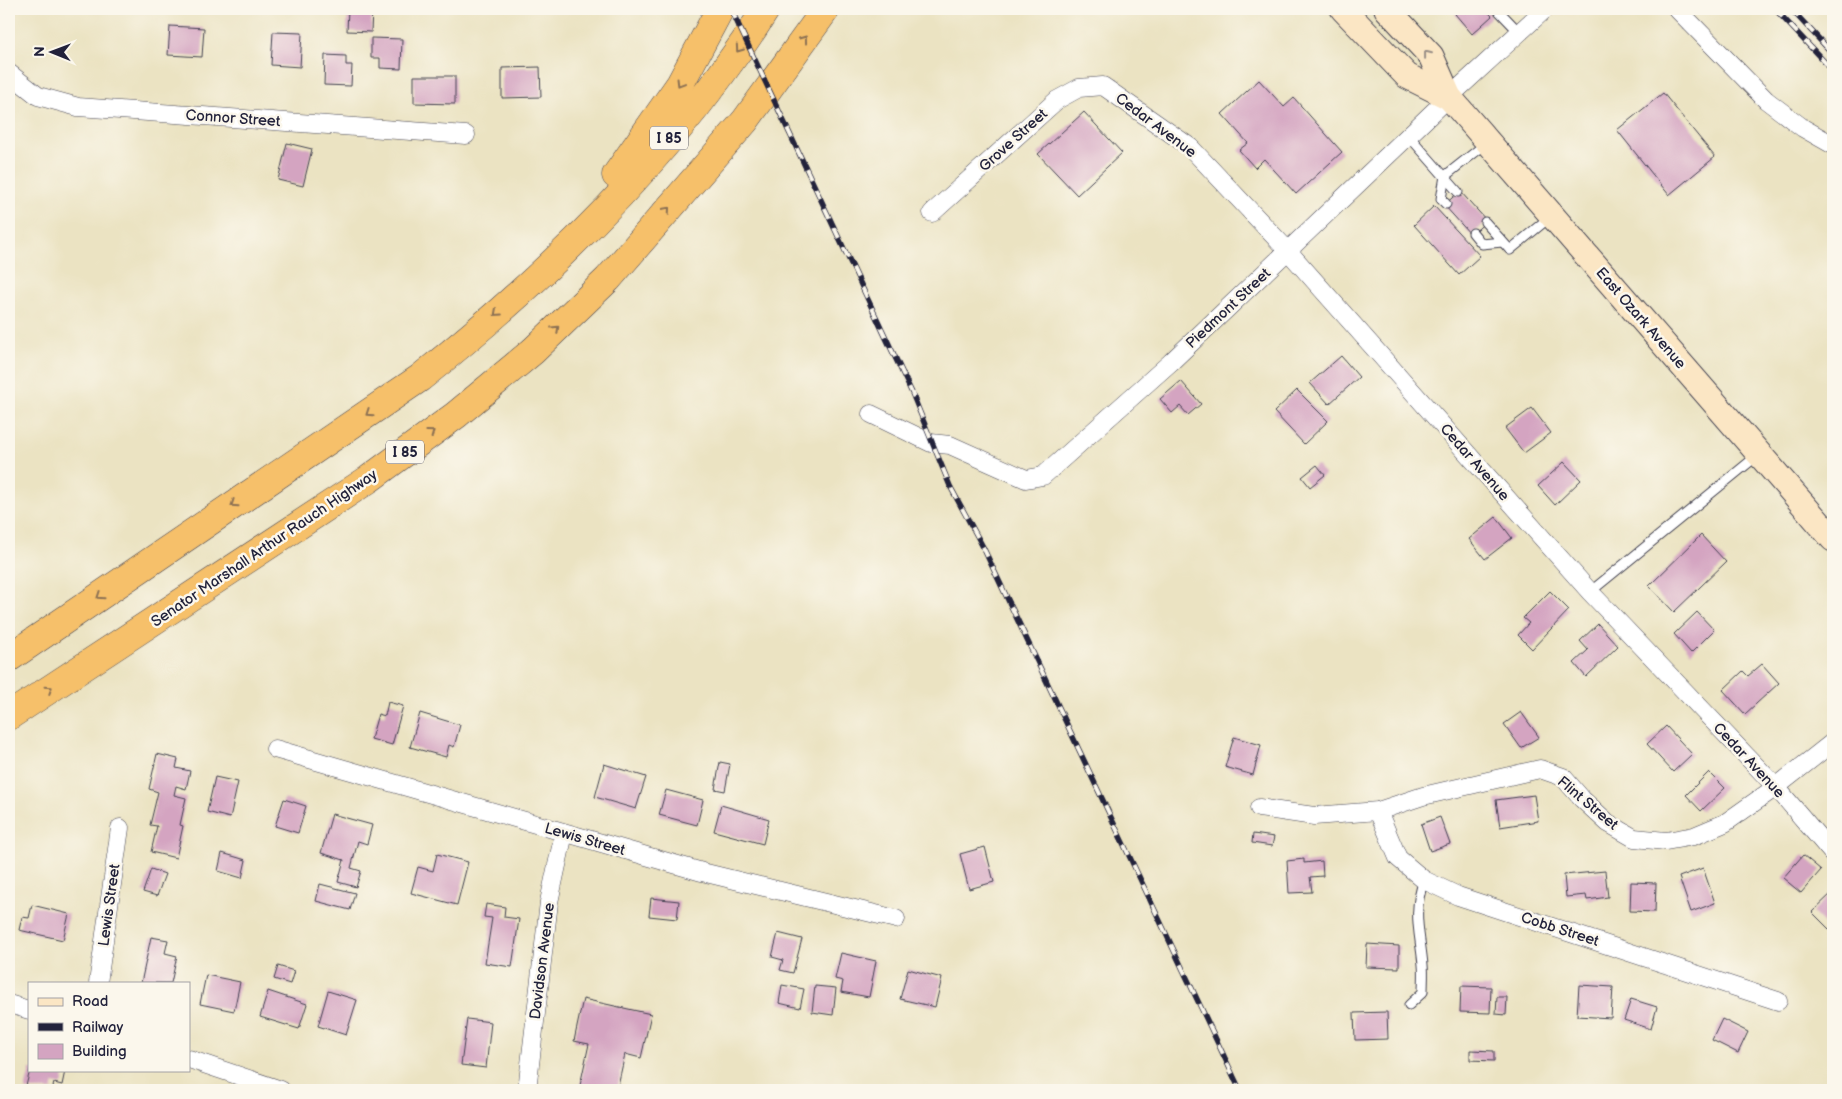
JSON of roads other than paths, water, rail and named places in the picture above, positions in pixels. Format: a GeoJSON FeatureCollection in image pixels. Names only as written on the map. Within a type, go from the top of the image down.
{"type":"FeatureCollection","features":[{"type":"Feature","properties":{"kind":"highway"},"geometry":{"type":"LineString","coordinates":[[559,257],[680,84],[720,9]]}},
{"type":"Feature","properties":{"kind":"highway","name":"I 85"},"geometry":{"type":"LineString","coordinates":[[9,658],[420,378],[471,337],[559,257],[635,177],[712,86],[766,9]]}},
{"type":"Feature","properties":{"kind":"highway","name":"Senator Marshall Arthur Rauch Highway"},"geometry":{"type":"LineString","coordinates":[[9,716],[369,479],[456,415],[533,351],[608,278],[745,121],[826,9]]}},
{"type":"Feature","properties":{"kind":"main road","name":"East Ozark Avenue"},"geometry":{"type":"LineString","coordinates":[[1343,9],[1407,76],[1448,97]]}},
{"type":"Feature","properties":{"kind":"main road","name":"East Ozark Avenue"},"geometry":{"type":"LineString","coordinates":[[1387,9],[1431,56],[1448,97],[1833,539]]}},
{"type":"Feature","properties":{"kind":"street","name":"Piedmont Street"},"geometry":{"type":"LineString","coordinates":[[871,414],[931,443],[950,445],[1026,479],[1043,476],[1171,362],[1448,97],[1546,9]]}},
{"type":"Feature","properties":{"kind":"street"},"geometry":{"type":"LineString","coordinates":[[1677,9],[1766,100],[1803,128],[1833,145]]}},
{"type":"Feature","properties":{"kind":"street","name":"Connor Street"},"geometry":{"type":"LineString","coordinates":[[9,73],[38,96],[78,107],[466,135]]}},
{"type":"Feature","properties":{"kind":"street","name":"Grove Street"},"geometry":{"type":"LineString","coordinates":[[932,213],[1057,100],[1079,88],[1103,86]]}},
{"type":"Feature","properties":{"kind":"street","name":"Cedar Avenue"},"geometry":{"type":"LineString","coordinates":[[1103,86],[1190,147],[1288,252],[1590,592],[1776,788],[1833,854]]}},
{"type":"Feature","properties":{"kind":"street","name":"Flint Street"},"geometry":{"type":"LineString","coordinates":[[1259,808],[1314,816],[1378,811],[1423,796],[1540,769],[1563,777],[1582,799],[1608,823],[1634,838],[1666,841],[1694,836],[1725,824],[1776,788],[1833,742]]}},
{"type":"Feature","properties":{"kind":"street","name":"Lewis Street"},"geometry":{"type":"LineString","coordinates":[[275,749],[702,872],[896,919]]}},
{"type":"Feature","properties":{"kind":"street","name":"Cobb Street"},"geometry":{"type":"LineString","coordinates":[[1378,811],[1398,858],[1424,880],[1458,896],[1778,1001]]}},
{"type":"Feature","properties":{"kind":"street","name":"Lewis Street"},"geometry":{"type":"LineString","coordinates":[[98,982],[120,828]]}},
{"type":"Feature","properties":{"kind":"street","name":"Davidson Avenue"},"geometry":{"type":"LineString","coordinates":[[527,1090],[549,902],[564,833]]}},
{"type":"Feature","properties":{"kind":"street"},"geometry":{"type":"LineString","coordinates":[[9,1004],[28,1010]]}},
{"type":"Feature","properties":{"kind":"street"},"geometry":{"type":"LineString","coordinates":[[190,1059],[281,1090]]}},
{"type":"Feature","properties":{"kind":"lane"},"geometry":{"type":"LineString","coordinates":[[1497,9],[1519,32]]}},
{"type":"Feature","properties":{"kind":"lane"},"geometry":{"type":"LineString","coordinates":[[1408,136],[1458,192]]}},
{"type":"Feature","properties":{"kind":"lane"},"geometry":{"type":"LineString","coordinates":[[1446,204],[1442,199],[1445,176],[1488,142]]}},
{"type":"Feature","properties":{"kind":"lane"},"geometry":{"type":"LineString","coordinates":[[1485,222],[1510,250],[1552,215]]}},
{"type":"Feature","properties":{"kind":"lane"},"geometry":{"type":"LineString","coordinates":[[1473,233],[1482,244],[1502,242]]}},
{"type":"Feature","properties":{"kind":"lane"},"geometry":{"type":"LineString","coordinates":[[1590,592],[1759,454]]}},
{"type":"Feature","properties":{"kind":"lane"},"geometry":{"type":"LineString","coordinates":[[1409,1005],[1423,992],[1423,966],[1416,920],[1417,897],[1424,880]]}},
{"type":"Feature","properties":{"kind":"railway"},"geometry":{"type":"LineString","coordinates":[[731,9],[912,393],[950,486],[983,547],[1240,1090]]}},
{"type":"Feature","properties":{"kind":"railway"},"geometry":{"type":"LineString","coordinates":[[1775,9],[1833,71]]}},
{"type":"Feature","properties":{"kind":"railway"},"geometry":{"type":"LineString","coordinates":[[1791,9],[1833,54]]}}]}
